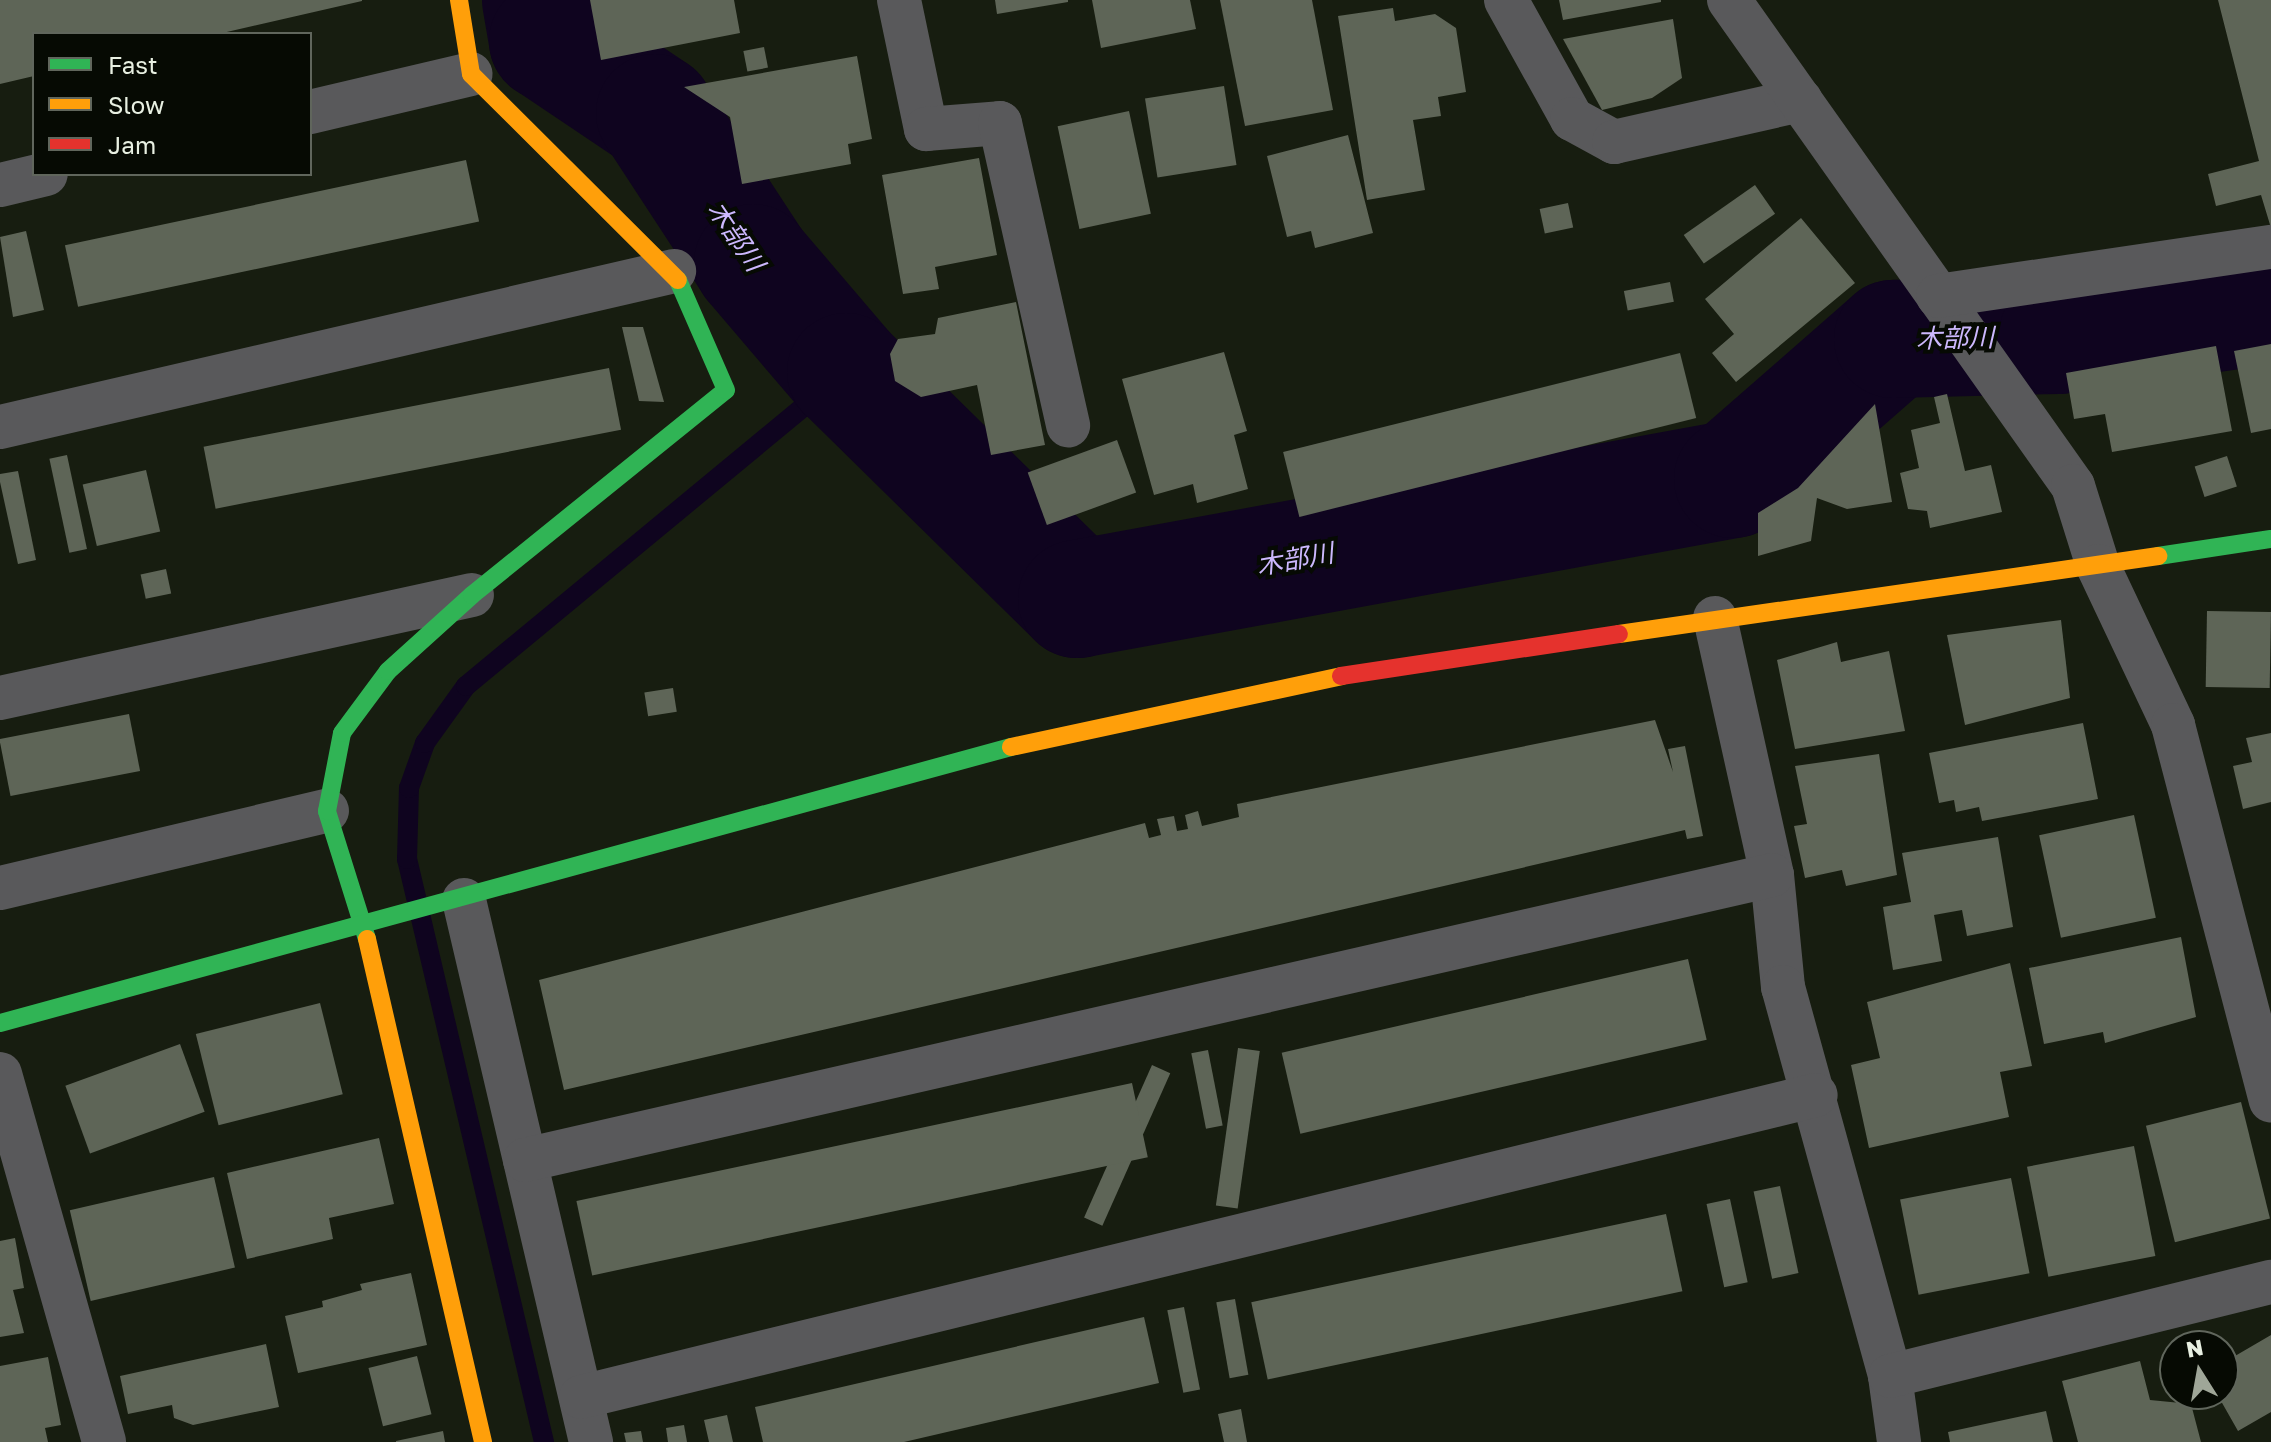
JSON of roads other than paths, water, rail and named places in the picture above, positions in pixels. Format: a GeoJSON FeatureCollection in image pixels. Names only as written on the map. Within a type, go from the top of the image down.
{"type":"FeatureCollection","features":[{"type":"Feature","properties":{"kind":"street"},"geometry":{"type":"LineString","coordinates":[[459,0],[471,74],[674,271],[726,390],[472,595],[388,671],[342,733],[327,811],[364,927],[483,1442]]}},
{"type":"Feature","properties":{"kind":"street"},"geometry":{"type":"LineString","coordinates":[[899,0],[926,129],[1000,123],[1068,425]]}},
{"type":"Feature","properties":{"kind":"street"},"geometry":{"type":"LineString","coordinates":[[1506,0],[1572,119],[1614,142],[1800,100]]}},
{"type":"Feature","properties":{"kind":"street"},"geometry":{"type":"LineString","coordinates":[[1729,0],[2073,486],[2098,566],[2173,725],[2271,1100]]}},
{"type":"Feature","properties":{"kind":"street"},"geometry":{"type":"LineString","coordinates":[[312,112],[471,74]]}},
{"type":"Feature","properties":{"kind":"street"},"geometry":{"type":"LineString","coordinates":[[0,185],[38,176]]}},
{"type":"Feature","properties":{"kind":"street"},"geometry":{"type":"LineString","coordinates":[[1938,296],[2271,247]]}},
{"type":"Feature","properties":{"kind":"street"},"geometry":{"type":"LineString","coordinates":[[0,427],[674,271]]}},
{"type":"Feature","properties":{"kind":"street"},"geometry":{"type":"LineString","coordinates":[[0,1023],[464,900],[981,753],[1361,672],[2271,539]]}},
{"type":"Feature","properties":{"kind":"street"},"geometry":{"type":"LineString","coordinates":[[0,698],[472,595]]}},
{"type":"Feature","properties":{"kind":"street"},"geometry":{"type":"LineString","coordinates":[[1715,618],[1772,875],[1783,987],[1816,1095],[1890,1376],[1899,1442]]}},
{"type":"Feature","properties":{"kind":"street"},"geometry":{"type":"LineString","coordinates":[[0,888],[327,811]]}},
{"type":"Feature","properties":{"kind":"street"},"geometry":{"type":"LineString","coordinates":[[525,1160],[1772,875]]}},
{"type":"Feature","properties":{"kind":"street"},"geometry":{"type":"LineString","coordinates":[[464,900],[591,1442]]}},
{"type":"Feature","properties":{"kind":"street"},"geometry":{"type":"LineString","coordinates":[[0,1074],[104,1442]]}},
{"type":"Feature","properties":{"kind":"street"},"geometry":{"type":"LineString","coordinates":[[581,1397],[1816,1095]]}},
{"type":"Feature","properties":{"kind":"street"},"geometry":{"type":"LineString","coordinates":[[1890,1376],[2271,1282]]}},
{"type":"Feature","properties":{"kind":"waterway","name":"木部川"},"geometry":{"type":"LineString","coordinates":[[541,0],[548,41],[655,113],[753,263],[846,372],[1077,599],[1733,479],[1893,339],[2058,335],[2271,305]]}},
{"type":"Feature","properties":{"kind":"waterway"},"geometry":{"type":"LineString","coordinates":[[544,1442],[407,859],[409,788],[425,743],[466,686],[846,372]]}}]}
